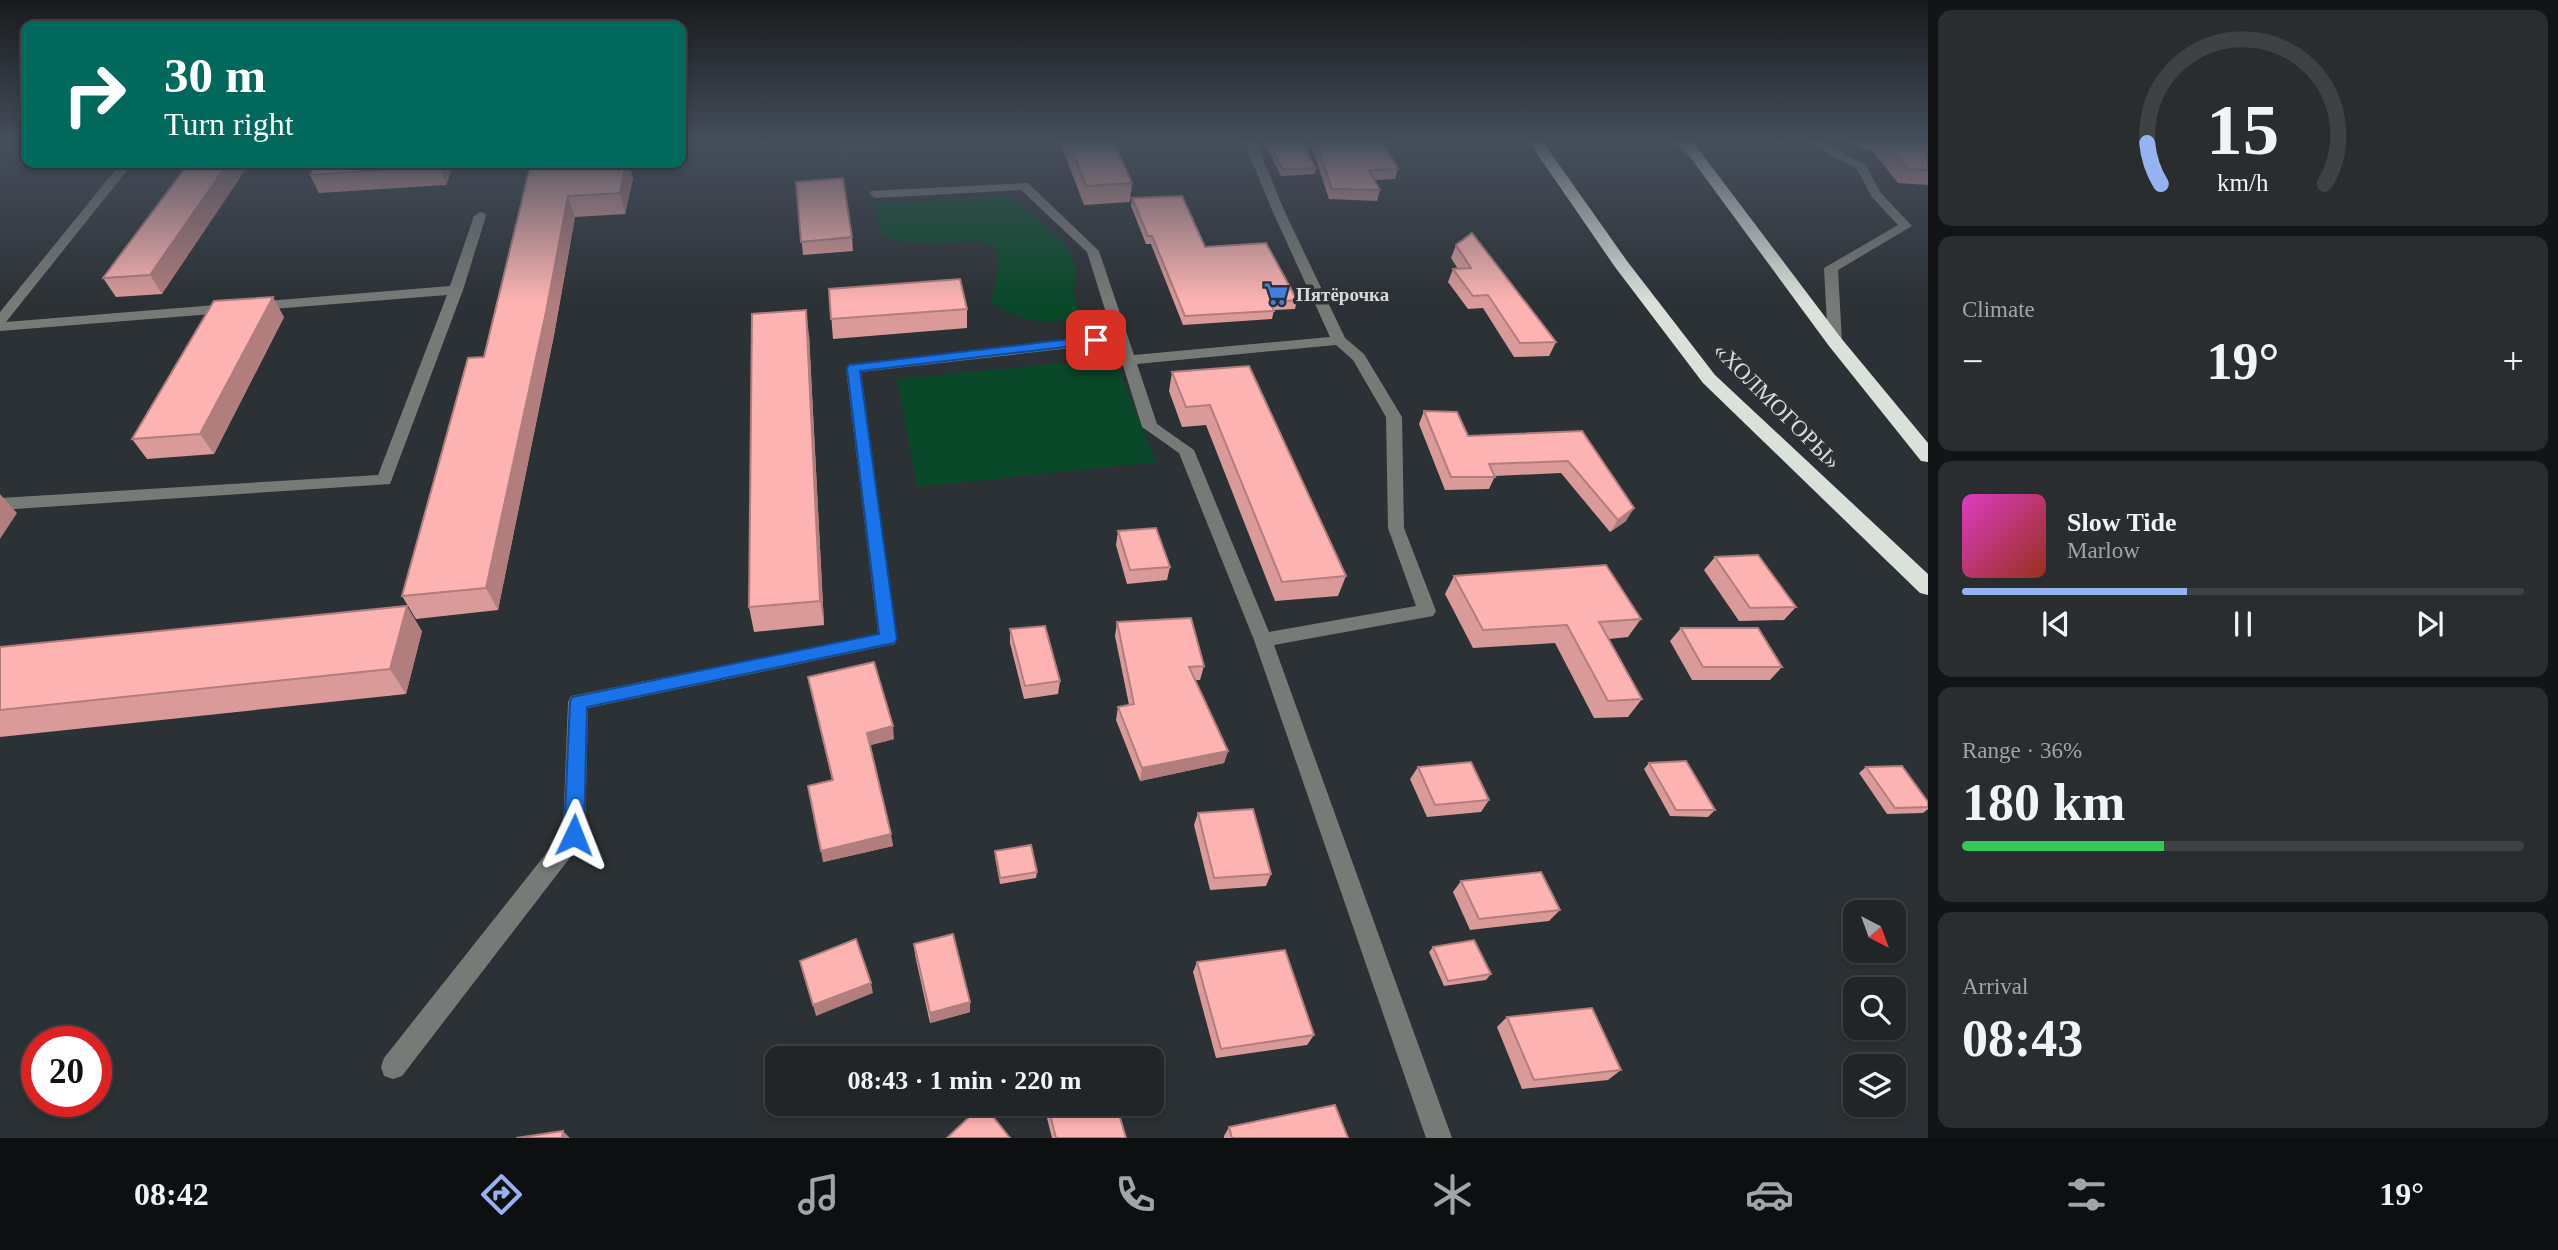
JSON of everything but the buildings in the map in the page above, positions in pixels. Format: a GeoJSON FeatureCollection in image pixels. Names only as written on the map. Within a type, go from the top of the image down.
{"type":"FeatureCollection","features":[{"type":"Feature","properties":{"kind":"highway","name":"«ХОЛМОГОРЫ»"},"geometry":{"type":"LineString","coordinates":[[1576,195],[1621,264],[1709,379],[1928,587]]}},
{"type":"Feature","properties":{"kind":"highway"},"geometry":{"type":"LineString","coordinates":[[1728,195],[1835,342],[1928,456]]}},
{"type":"Feature","properties":{"kind":"street"},"geometry":{"type":"LineString","coordinates":[[0,321],[101,195]]}},
{"type":"Feature","properties":{"kind":"street"},"geometry":{"type":"LineString","coordinates":[[1034,195],[1093,251],[1150,428],[1186,450],[1263,640],[1439,1138]]}},
{"type":"Feature","properties":{"kind":"street"},"geometry":{"type":"LineString","coordinates":[[1263,640],[1427,611],[1396,528],[1394,418],[1359,357],[1339,340],[1272,195]]}},
{"type":"Feature","properties":{"kind":"street"},"geometry":{"type":"LineString","coordinates":[[1835,342],[1832,268],[1906,226],[1877,195]]}},
{"type":"Feature","properties":{"kind":"street"},"geometry":{"type":"LineString","coordinates":[[0,504],[384,480],[456,290],[480,216]]}},
{"type":"Feature","properties":{"kind":"street"},"geometry":{"type":"LineString","coordinates":[[0,327],[456,290]]}},
{"type":"Feature","properties":{"kind":"street"},"geometry":{"type":"LineString","coordinates":[[393,1067],[574,835],[579,702],[888,639],[853,368],[1121,338]]}},
{"type":"Feature","properties":{"kind":"street"},"geometry":{"type":"LineString","coordinates":[[1128,360],[1339,340]]}},
{"type":"Feature","properties":{"kind":"green space"},"geometry":{"type":"Polygon","coordinates":[[[1010,196],[1065,243],[1077,270],[1073,295],[1081,318],[1035,321],[991,303],[997,276],[998,250],[979,240],[903,242],[883,237],[874,204],[1010,196]]]}},
{"type":"Feature","properties":{"kind":"green space"},"geometry":{"type":"Polygon","coordinates":[[[1114,358],[1156,462],[917,487],[897,379],[1114,358]]]}},
{"type":"Feature","properties":{"kind":"place","name":"Пятёрочка"},"geometry":{"type":"Point","coordinates":[1276,294]}},
{"type":"Feature","properties":{"kind":"route"},"geometry":{"type":"LineString","coordinates":[[574,835],[579,702],[888,639],[853,368],[1096,340]]}}]}
